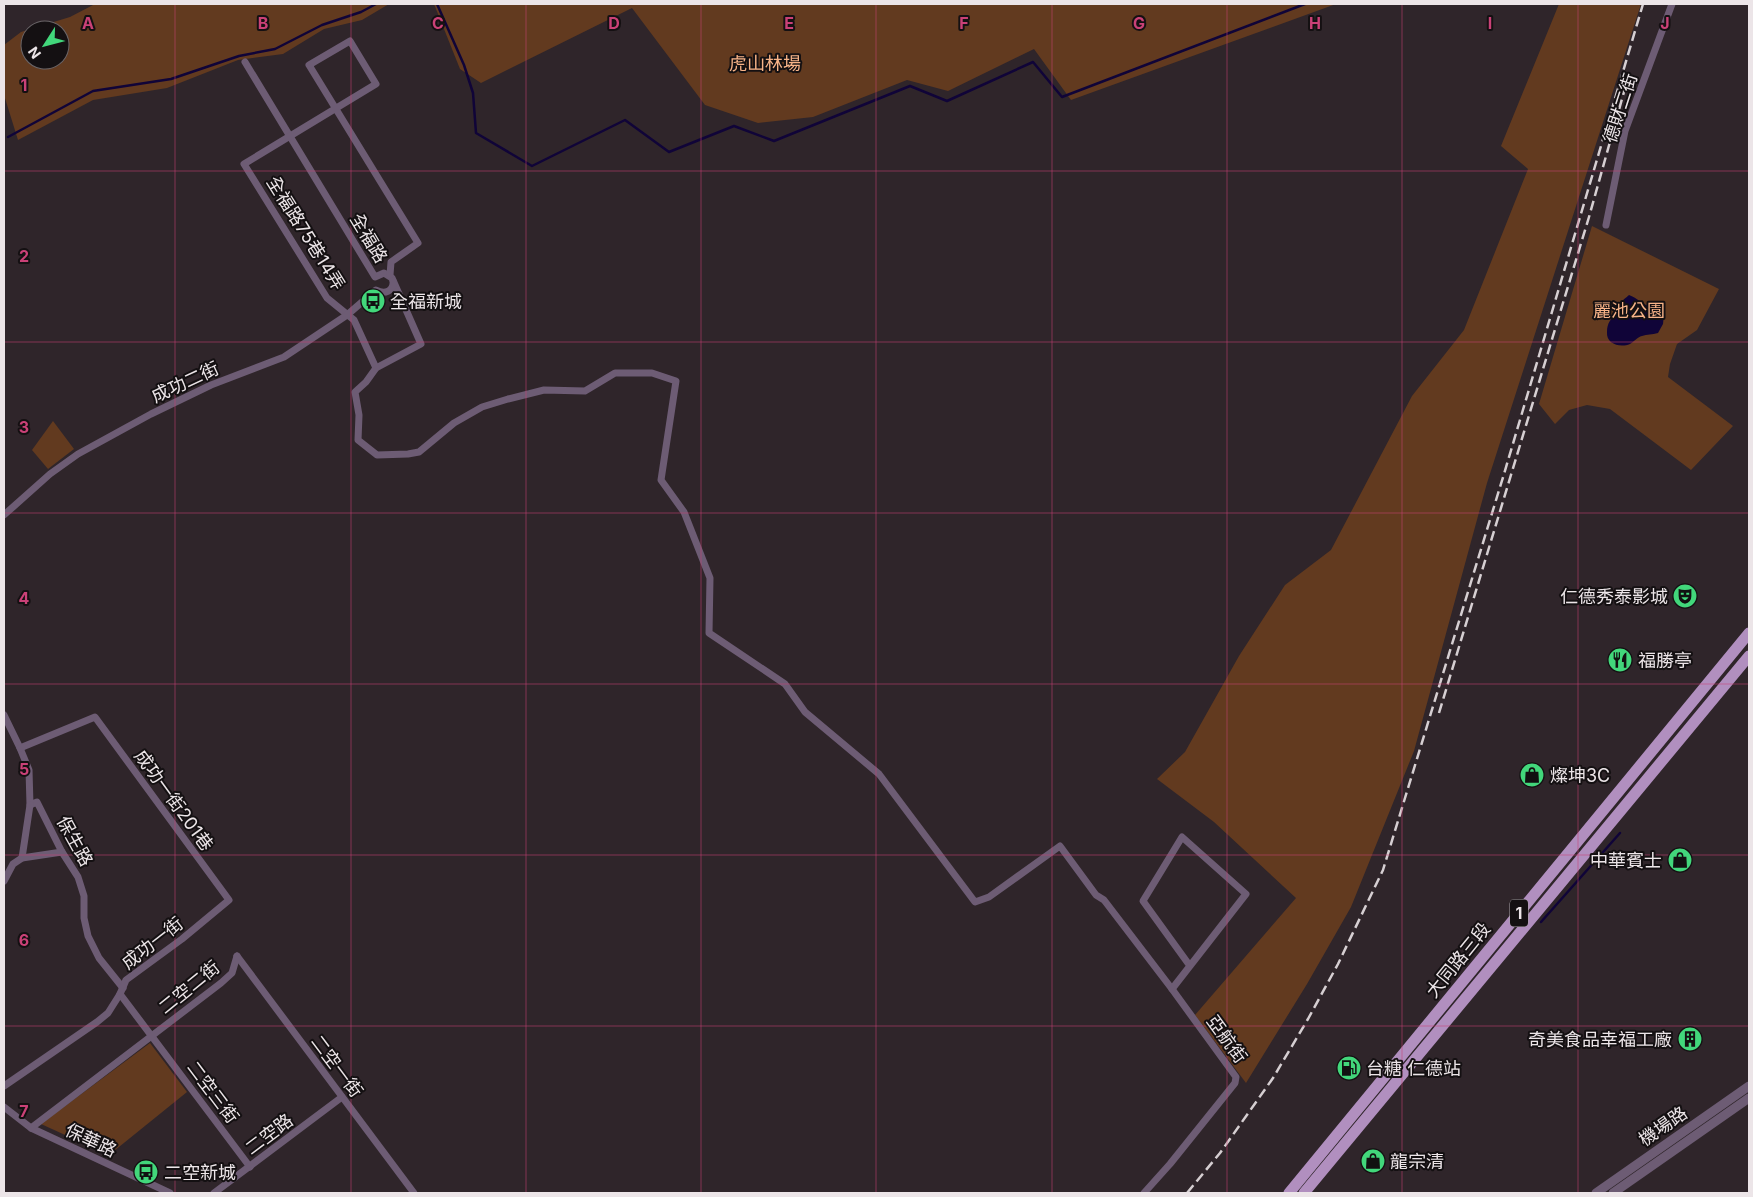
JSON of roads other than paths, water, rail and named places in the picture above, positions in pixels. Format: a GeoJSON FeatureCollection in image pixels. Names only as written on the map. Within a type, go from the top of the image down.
{"type":"FeatureCollection","features":[{"type":"Feature","properties":{"kind":"main road","name":"大同路三段"},"geometry":{"type":"LineString","coordinates":[[1290,1193],[1749,633]]}},
{"type":"Feature","properties":{"kind":"main road","name":"大同路三段"},"geometry":{"type":"LineString","coordinates":[[1304,1193],[1749,656]]}},
{"type":"Feature","properties":{"kind":"street","name":"德財二街"},"geometry":{"type":"LineString","coordinates":[[1606,225],[1625,132],[1672,4]]}},
{"type":"Feature","properties":{"kind":"street"},"geometry":{"type":"LineString","coordinates":[[290,136],[336,108],[376,84],[350,40],[309,65],[336,108],[418,243],[391,262],[393,287],[385,293],[376,290],[374,284],[375,277]]}},
{"type":"Feature","properties":{"kind":"street","name":"全福路"},"geometry":{"type":"LineString","coordinates":[[245,62],[375,277],[384,273],[391,277],[421,344],[376,368]]}},
{"type":"Feature","properties":{"kind":"street","name":"全福路75巷14弄"},"geometry":{"type":"LineString","coordinates":[[290,136],[244,164],[327,298],[354,320],[376,368]]}},
{"type":"Feature","properties":{"kind":"street","name":"成功二街"},"geometry":{"type":"LineString","coordinates":[[4,515],[50,474],[101,440],[211,385],[284,356],[346,315],[376,290]]}},
{"type":"Feature","properties":{"kind":"street","name":"亞航街"},"geometry":{"type":"LineString","coordinates":[[376,368],[366,382],[355,392],[359,415],[358,440],[377,454],[420,452],[454,423],[482,407],[544,390],[585,390],[615,373],[652,373],[676,381],[661,480],[684,512],[710,578],[710,633],[785,684],[805,712],[879,774],[975,902],[989,897],[1060,846],[1096,895],[1104,900],[1172,989],[1236,1077],[1236,1080],[1170,1164],[1144,1193]]}},
{"type":"Feature","properties":{"kind":"street"},"geometry":{"type":"LineString","coordinates":[[4,715],[29,770],[30,805],[22,858]]}},
{"type":"Feature","properties":{"kind":"street","name":"成功一街201巷"},"geometry":{"type":"LineString","coordinates":[[20,748],[95,717],[229,900]]}},
{"type":"Feature","properties":{"kind":"street","name":"保生路"},"geometry":{"type":"LineString","coordinates":[[30,805],[38,802],[62,852],[78,877],[84,896],[84,918],[88,936],[99,958],[152,1037]]}},
{"type":"Feature","properties":{"kind":"street"},"geometry":{"type":"LineString","coordinates":[[1172,989],[1190,966],[1246,894],[1182,837],[1143,901],[1190,966]]}},
{"type":"Feature","properties":{"kind":"street"},"geometry":{"type":"LineString","coordinates":[[4,881],[13,864],[22,858],[62,852]]}},
{"type":"Feature","properties":{"kind":"street","name":"成功一街"},"geometry":{"type":"LineString","coordinates":[[4,1086],[108,1013],[126,980],[182,939],[229,900]]}},
{"type":"Feature","properties":{"kind":"street","name":"二空二街"},"geometry":{"type":"LineString","coordinates":[[31,1128],[227,978],[234,968],[237,956]]}},
{"type":"Feature","properties":{"kind":"street","name":"二空一街"},"geometry":{"type":"LineString","coordinates":[[237,956],[414,1193]]}},
{"type":"Feature","properties":{"kind":"street","name":"二空三街"},"geometry":{"type":"LineString","coordinates":[[152,1037],[250,1167]]}},
{"type":"Feature","properties":{"kind":"street","name":"機場路"},"geometry":{"type":"LineString","coordinates":[[1596,1193],[1749,1086]]}},
{"type":"Feature","properties":{"kind":"street","name":"二空路"},"geometry":{"type":"LineString","coordinates":[[214,1193],[342,1097]]}},
{"type":"Feature","properties":{"kind":"street","name":"機場路"},"geometry":{"type":"LineString","coordinates":[[1613,1193],[1749,1098]]}},
{"type":"Feature","properties":{"kind":"street","name":"保華路"},"geometry":{"type":"LineString","coordinates":[[4,1107],[31,1128],[170,1193]]}},
{"type":"Feature","properties":{"kind":"waterway"},"geometry":{"type":"LineString","coordinates":[[8,137],[93,91],[171,79],[239,56],[275,49],[322,25],[361,12],[376,4]]}},
{"type":"Feature","properties":{"kind":"waterway"},"geometry":{"type":"LineString","coordinates":[[437,4],[464,65],[473,93],[476,133],[532,166],[625,120],[669,152],[734,126],[774,141],[910,86],[947,101],[1033,62],[1062,97],[1305,4]]}},
{"type":"Feature","properties":{"kind":"waterway"},"geometry":{"type":"LineString","coordinates":[[1541,922],[1620,833]]}},
{"type":"Feature","properties":{"kind":"railway"},"geometry":{"type":"LineString","coordinates":[[1187,1193],[1220,1153],[1273,1078],[1338,964],[1383,870],[1504,474],[1643,4]]}},
{"type":"Feature","properties":{"kind":"railway"},"geometry":{"type":"LineString","coordinates":[[1439,713],[1589,217],[1627,81]]}},
{"type":"Feature","properties":{"kind":"place","name":"全福新城"},"geometry":{"type":"Point","coordinates":[373,301]}},
{"type":"Feature","properties":{"kind":"place","name":"仁德秀泰影城"},"geometry":{"type":"Point","coordinates":[1685,596]}},
{"type":"Feature","properties":{"kind":"place","name":"福勝亭"},"geometry":{"type":"Point","coordinates":[1620,660]}},
{"type":"Feature","properties":{"kind":"place","name":"燦坤3C"},"geometry":{"type":"Point","coordinates":[1532,775]}},
{"type":"Feature","properties":{"kind":"place","name":"中華賓士"},"geometry":{"type":"Point","coordinates":[1680,860]}},
{"type":"Feature","properties":{"kind":"place","name":"奇美食品幸福工廠"},"geometry":{"type":"Point","coordinates":[1690,1039]}},
{"type":"Feature","properties":{"kind":"place","name":"台糖 仁德站"},"geometry":{"type":"Point","coordinates":[1349,1068]}},
{"type":"Feature","properties":{"kind":"place","name":"龍宗清"},"geometry":{"type":"Point","coordinates":[1373,1161]}},
{"type":"Feature","properties":{"kind":"place","name":"二空新城"},"geometry":{"type":"Point","coordinates":[146,1172]}},
{"type":"Feature","properties":{"kind":"park label","name":"虎山林場"},"geometry":{"type":"Point","coordinates":[765,63]}},
{"type":"Feature","properties":{"kind":"park label","name":"麗池公園"},"geometry":{"type":"Point","coordinates":[1629,310]}}]}
